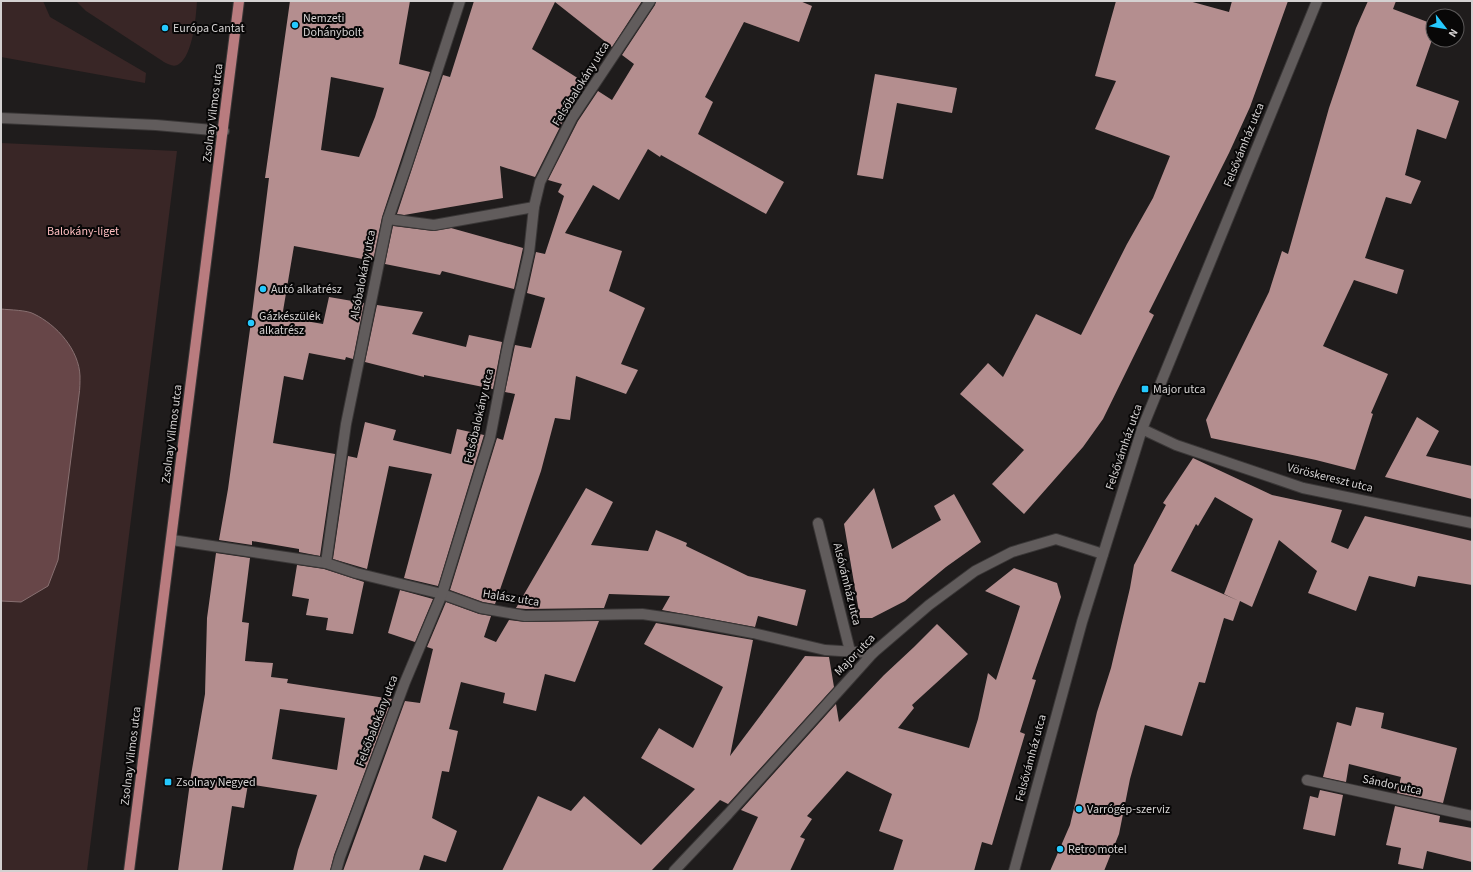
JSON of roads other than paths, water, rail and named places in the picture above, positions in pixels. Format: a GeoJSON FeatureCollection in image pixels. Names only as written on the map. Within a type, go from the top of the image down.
{"type":"FeatureCollection","features":[{"type":"Feature","properties":{"kind":"main road","name":"Zsolnay Vilmos utca"},"geometry":{"type":"LineString","coordinates":[[129,871],[224,131],[239,1]]}},
{"type":"Feature","properties":{"kind":"street","name":"Alsóbalokány utca"},"geometry":{"type":"LineString","coordinates":[[326,563],[346,424],[388,219],[460,1]]}},
{"type":"Feature","properties":{"kind":"street","name":"Felsőbalokány utca"},"geometry":{"type":"LineString","coordinates":[[336,871],[405,682],[442,594],[490,438],[507,350],[529,253],[534,207],[540,182],[572,118],[650,1]]}},
{"type":"Feature","properties":{"kind":"street","name":"Felsővámház utca"},"geometry":{"type":"LineString","coordinates":[[1014,871],[1082,622],[1142,429],[1317,1]]}},
{"type":"Feature","properties":{"kind":"street"},"geometry":{"type":"LineString","coordinates":[[1,118],[156,125],[224,131]]}},
{"type":"Feature","properties":{"kind":"street"},"geometry":{"type":"LineString","coordinates":[[388,219],[434,225],[534,207]]}},
{"type":"Feature","properties":{"kind":"street","name":"Vöröskereszt utca"},"geometry":{"type":"LineString","coordinates":[[1142,429],[1176,445],[1303,488],[1472,523]]}},
{"type":"Feature","properties":{"kind":"street","name":"Alsóvámház utca"},"geometry":{"type":"LineString","coordinates":[[818,523],[850,652]]}},
{"type":"Feature","properties":{"kind":"street","name":"Major utca"},"geometry":{"type":"LineString","coordinates":[[674,871],[728,814],[873,653],[929,605],[975,571],[1012,552],[1056,539],[1103,554]]}},
{"type":"Feature","properties":{"kind":"street","name":"Halász utca"},"geometry":{"type":"LineString","coordinates":[[172,540],[326,563],[356,573],[442,594],[481,608],[525,616],[642,614],[753,633],[824,650],[873,653]]}},
{"type":"Feature","properties":{"kind":"street","name":"Sándor utca"},"geometry":{"type":"LineString","coordinates":[[1307,780],[1472,816]]}},
{"type":"Feature","properties":{"kind":"place","name":"Nemzeti Dohánybolt"},"geometry":{"type":"Point","coordinates":[295,25]}},
{"type":"Feature","properties":{"kind":"place","name":"Európa Cantat"},"geometry":{"type":"Point","coordinates":[165,28]}},
{"type":"Feature","properties":{"kind":"place","name":"Autó alkatrész"},"geometry":{"type":"Point","coordinates":[263,289]}},
{"type":"Feature","properties":{"kind":"place","name":"Gázkészülék alkatrész"},"geometry":{"type":"Point","coordinates":[251,323]}},
{"type":"Feature","properties":{"kind":"place","name":"Major utca"},"geometry":{"type":"Point","coordinates":[1145,389]}},
{"type":"Feature","properties":{"kind":"place","name":"Zsolnay Negyed"},"geometry":{"type":"Point","coordinates":[168,782]}},
{"type":"Feature","properties":{"kind":"place","name":"Varrógép-szerviz"},"geometry":{"type":"Point","coordinates":[1079,809]}},
{"type":"Feature","properties":{"kind":"place","name":"Retro motel"},"geometry":{"type":"Point","coordinates":[1060,849]}},
{"type":"Feature","properties":{"kind":"park label","name":"Balokány-liget"},"geometry":{"type":"Point","coordinates":[83,231]}}]}
